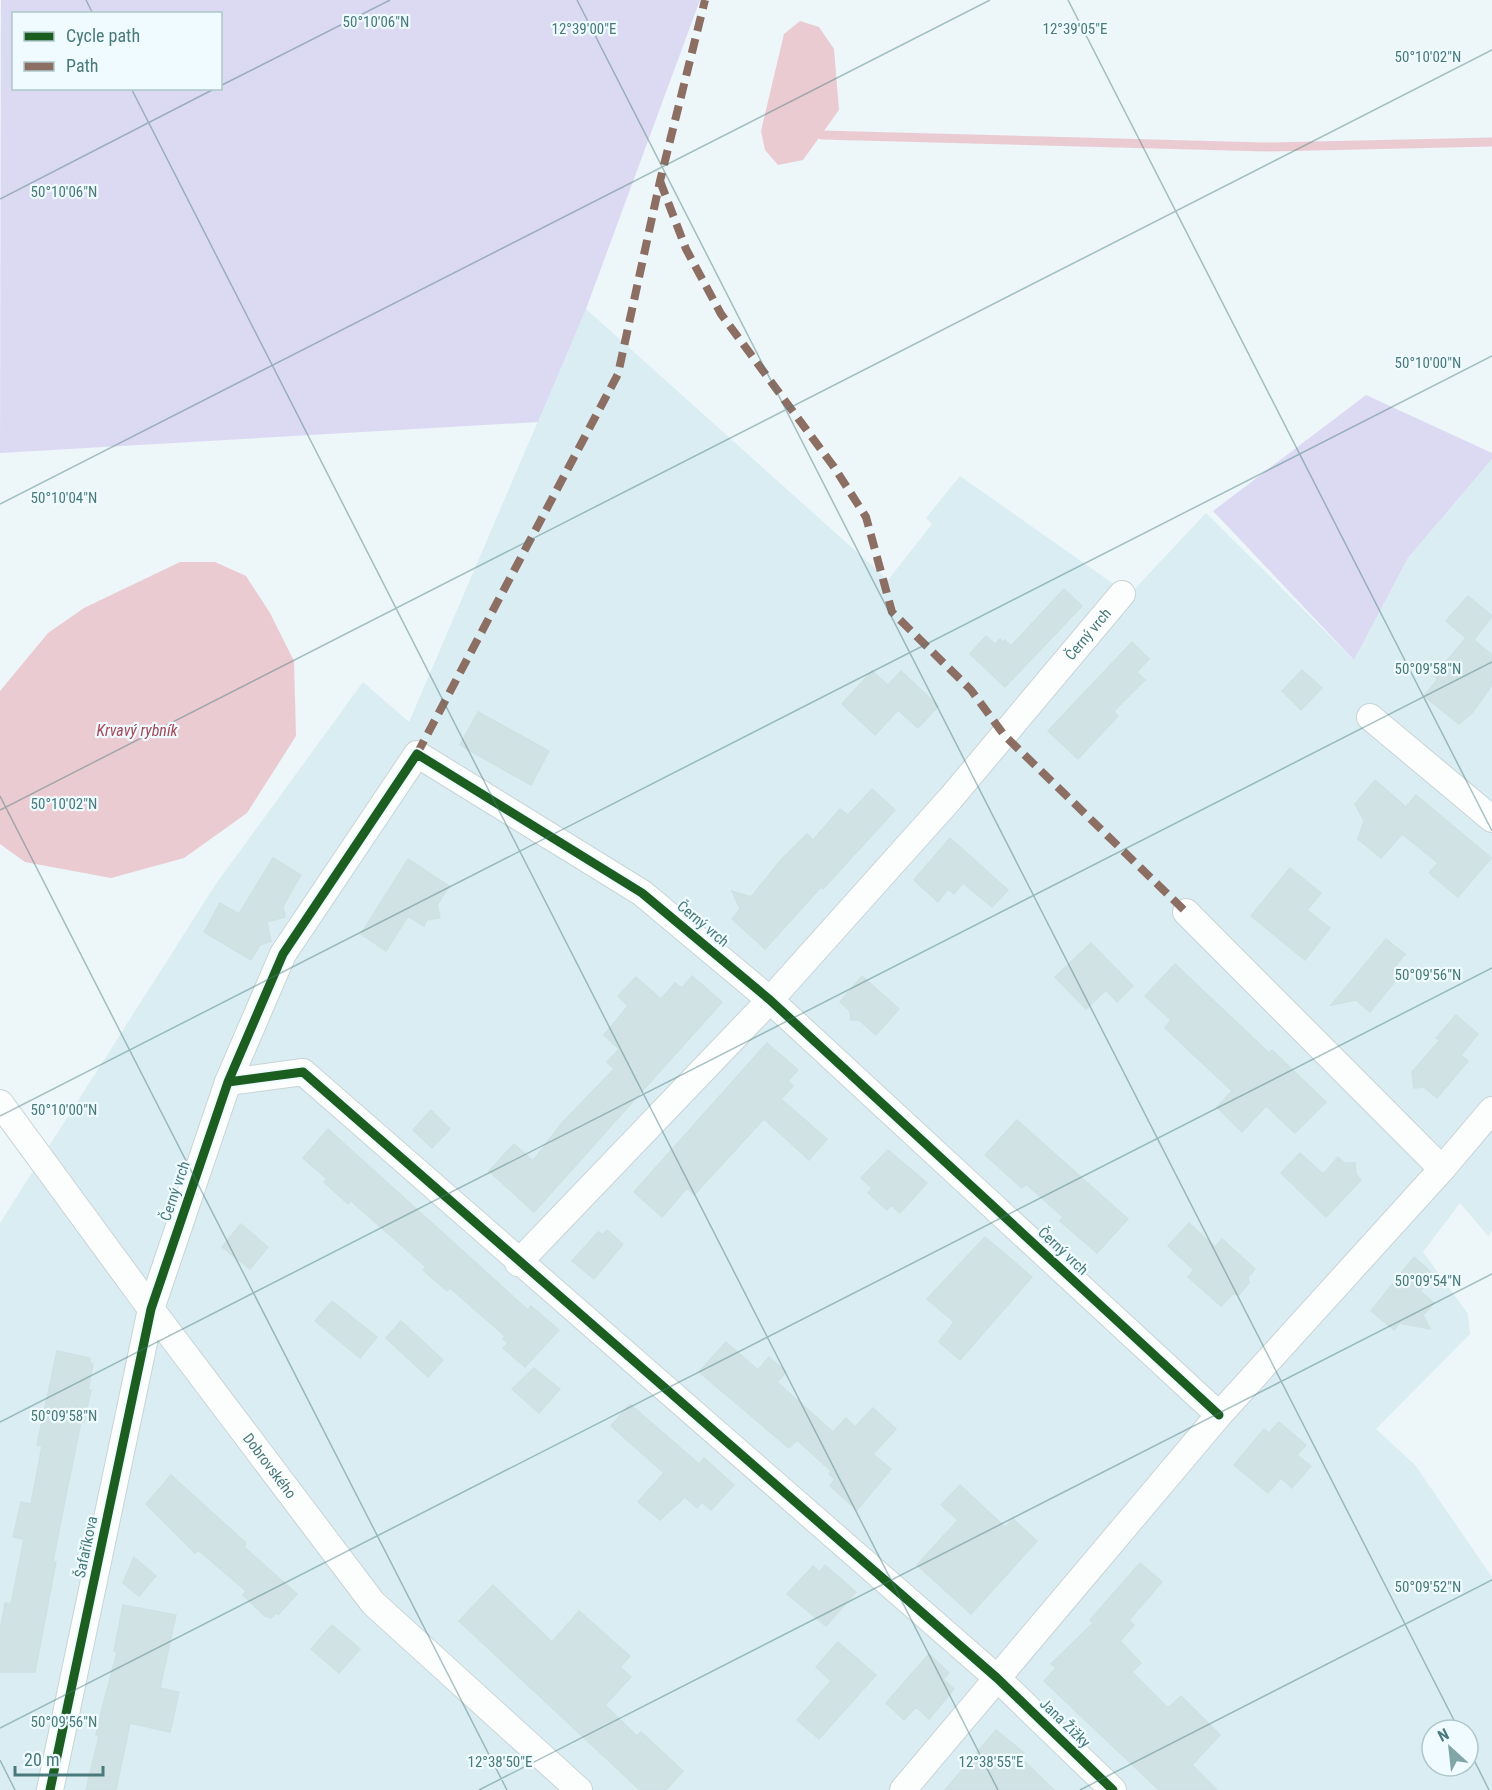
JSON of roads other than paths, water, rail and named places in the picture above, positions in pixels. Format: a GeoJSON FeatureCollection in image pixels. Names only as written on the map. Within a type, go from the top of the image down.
{"type":"FeatureCollection","features":[{"type":"Feature","properties":{"kind":"street","name":"Černý vrch"},"geometry":{"type":"LineString","coordinates":[[518,1263],[770,1000],[950,799],[1122,594]]}},
{"type":"Feature","properties":{"kind":"street"},"geometry":{"type":"LineString","coordinates":[[1370,717],[1492,819]]}},
{"type":"Feature","properties":{"kind":"street","name":"Černý vrch"},"geometry":{"type":"LineString","coordinates":[[151,1309],[228,1082],[283,954],[417,754],[642,893],[770,1000],[1219,1415]]}},
{"type":"Feature","properties":{"kind":"street"},"geometry":{"type":"LineString","coordinates":[[1186,912],[1442,1169]]}},
{"type":"Feature","properties":{"kind":"street"},"geometry":{"type":"LineString","coordinates":[[228,1082],[303,1072],[518,1263],[997,1678]]}},
{"type":"Feature","properties":{"kind":"street","name":"Dobrovského"},"geometry":{"type":"LineString","coordinates":[[0,1103],[151,1309],[373,1603],[579,1790]]}},
{"type":"Feature","properties":{"kind":"street"},"geometry":{"type":"LineString","coordinates":[[903,1790],[1219,1415],[1442,1169],[1492,1110]]}},
{"type":"Feature","properties":{"kind":"street","name":"Šafaříkova"},"geometry":{"type":"LineString","coordinates":[[50,1790],[151,1309]]}},
{"type":"Feature","properties":{"kind":"street","name":"Jana Žižky"},"geometry":{"type":"LineString","coordinates":[[997,1678],[1113,1790]]}},
{"type":"Feature","properties":{"kind":"water"},"geometry":{"type":"Polygon","coordinates":[[[800,21],[819,27],[834,49],[839,110],[803,160],[778,165],[765,150],[761,131],[784,34],[800,21]]]}},
{"type":"Feature","properties":{"kind":"water","name":"Krvavý rybník"},"geometry":{"type":"Polygon","coordinates":[[[180,562],[215,562],[246,576],[270,613],[294,661],[296,736],[247,813],[184,858],[111,878],[25,862],[0,844],[0,691],[48,633],[84,608],[180,562]]]}},
{"type":"Feature","properties":{"kind":"waterway"},"geometry":{"type":"LineString","coordinates":[[821,135],[1265,147],[1492,142]]}}]}
